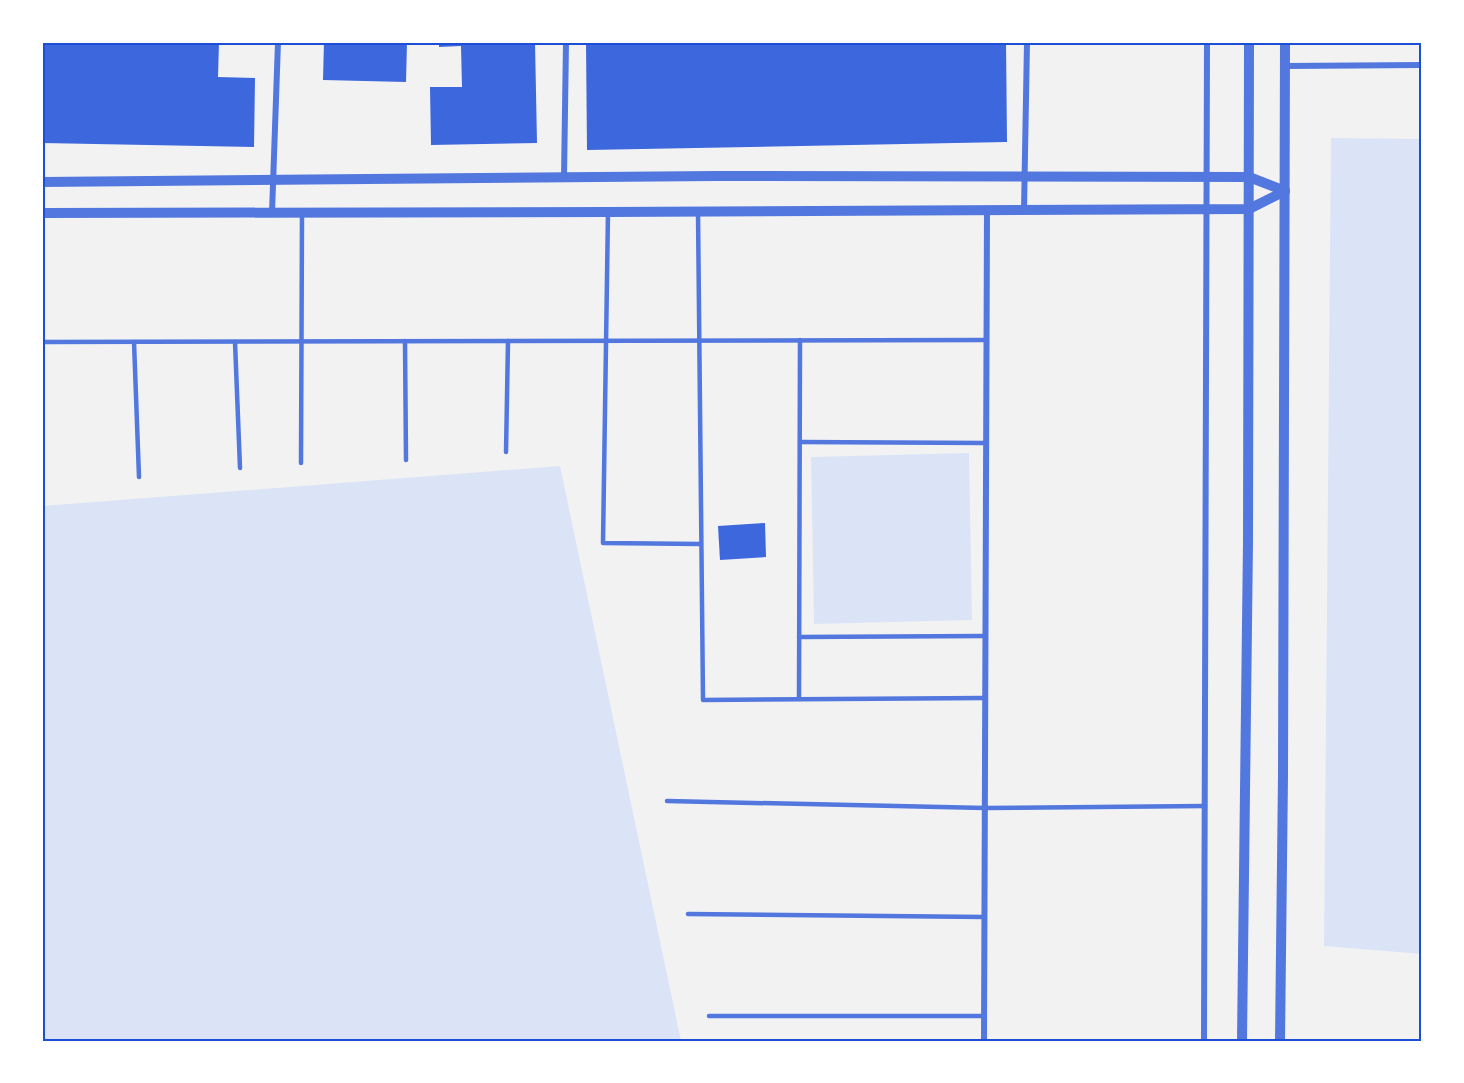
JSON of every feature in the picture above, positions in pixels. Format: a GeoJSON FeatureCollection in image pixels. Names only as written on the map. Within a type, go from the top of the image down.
{"type":"FeatureCollection","features":[{"type":"Feature","properties":{"kind":"street"},"geometry":{"type":"LineString","coordinates":[[272,213],[278,42]]}},
{"type":"Feature","properties":{"kind":"street"},"geometry":{"type":"LineString","coordinates":[[564,178],[566,42]]}},
{"type":"Feature","properties":{"kind":"street"},"geometry":{"type":"LineString","coordinates":[[1024,210],[1027,42]]}},
{"type":"Feature","properties":{"kind":"street"},"geometry":{"type":"LineString","coordinates":[[1204,1041],[1207,42]]}},
{"type":"Feature","properties":{"kind":"street"},"geometry":{"type":"LineString","coordinates":[[1242,1041],[1248,541],[1249,42]]}},
{"type":"Feature","properties":{"kind":"street"},"geometry":{"type":"LineString","coordinates":[[1280,1041],[1285,42]]}},
{"type":"Feature","properties":{"kind":"street"},"geometry":{"type":"LineString","coordinates":[[1285,66],[1422,65]]}},
{"type":"Feature","properties":{"kind":"street"},"geometry":{"type":"LineString","coordinates":[[42,182],[1024,176],[1249,177],[1285,191]]}},
{"type":"Feature","properties":{"kind":"street"},"geometry":{"type":"LineString","coordinates":[[42,213],[1207,210],[1249,209],[1285,191]]}},
{"type":"Feature","properties":{"kind":"street"},"geometry":{"type":"LineString","coordinates":[[984,1041],[987,211]]}},
{"type":"Feature","properties":{"kind":"lane"},"geometry":{"type":"LineString","coordinates":[[608,212],[603,543],[700,544]]}},
{"type":"Feature","properties":{"kind":"lane"},"geometry":{"type":"LineString","coordinates":[[698,212],[703,700],[985,698]]}},
{"type":"Feature","properties":{"kind":"lane"},"geometry":{"type":"LineString","coordinates":[[300,463],[302,213]]}},
{"type":"Feature","properties":{"kind":"lane"},"geometry":{"type":"LineString","coordinates":[[799,699],[800,340]]}},
{"type":"Feature","properties":{"kind":"lane"},"geometry":{"type":"LineString","coordinates":[[42,342],[986,340]]}},
{"type":"Feature","properties":{"kind":"lane"},"geometry":{"type":"LineString","coordinates":[[405,341],[406,460]]}},
{"type":"Feature","properties":{"kind":"lane"},"geometry":{"type":"LineString","coordinates":[[506,452],[508,341]]}},
{"type":"Feature","properties":{"kind":"lane"},"geometry":{"type":"LineString","coordinates":[[134,342],[139,477]]}},
{"type":"Feature","properties":{"kind":"lane"},"geometry":{"type":"LineString","coordinates":[[235,342],[240,468]]}},
{"type":"Feature","properties":{"kind":"lane"},"geometry":{"type":"LineString","coordinates":[[800,442],[986,443]]}},
{"type":"Feature","properties":{"kind":"lane"},"geometry":{"type":"LineString","coordinates":[[799,637],[985,636]]}},
{"type":"Feature","properties":{"kind":"lane"},"geometry":{"type":"LineString","coordinates":[[667,801],[985,808],[1205,806]]}},
{"type":"Feature","properties":{"kind":"lane"},"geometry":{"type":"LineString","coordinates":[[688,914],[984,917]]}},
{"type":"Feature","properties":{"kind":"lane"},"geometry":{"type":"LineString","coordinates":[[709,1016],[984,1016]]}},
{"type":"Feature","properties":{"kind":"shaded area"},"geometry":{"type":"Polygon","coordinates":[[[1331,138],[1422,139],[1422,954],[1324,946],[1331,138]]]}},
{"type":"Feature","properties":{"kind":"shaded area"},"geometry":{"type":"Polygon","coordinates":[[[969,453],[972,620],[814,624],[811,457],[969,453]]]}},
{"type":"Feature","properties":{"kind":"shaded area"},"geometry":{"type":"Polygon","coordinates":[[[560,466],[681,1041],[42,1041],[42,506],[560,466]]]}},
{"type":"Feature","properties":{"kind":"building"},"geometry":{"type":"Polygon","coordinates":[[[42,42],[219,42],[218,77],[255,78],[254,147],[42,143],[42,42]]]}},
{"type":"Feature","properties":{"kind":"building"},"geometry":{"type":"Polygon","coordinates":[[[324,42],[407,42],[406,82],[323,80],[324,42]]]}},
{"type":"Feature","properties":{"kind":"building"},"geometry":{"type":"Polygon","coordinates":[[[439,42],[535,42],[537,143],[431,145],[430,87],[462,87],[461,46],[439,47],[439,42]]]}},
{"type":"Feature","properties":{"kind":"building"},"geometry":{"type":"Polygon","coordinates":[[[586,42],[1006,42],[1007,142],[587,150],[586,42]]]}},
{"type":"Feature","properties":{"kind":"building"},"geometry":{"type":"Polygon","coordinates":[[[765,523],[766,557],[720,560],[718,526],[765,523]]]}}]}
